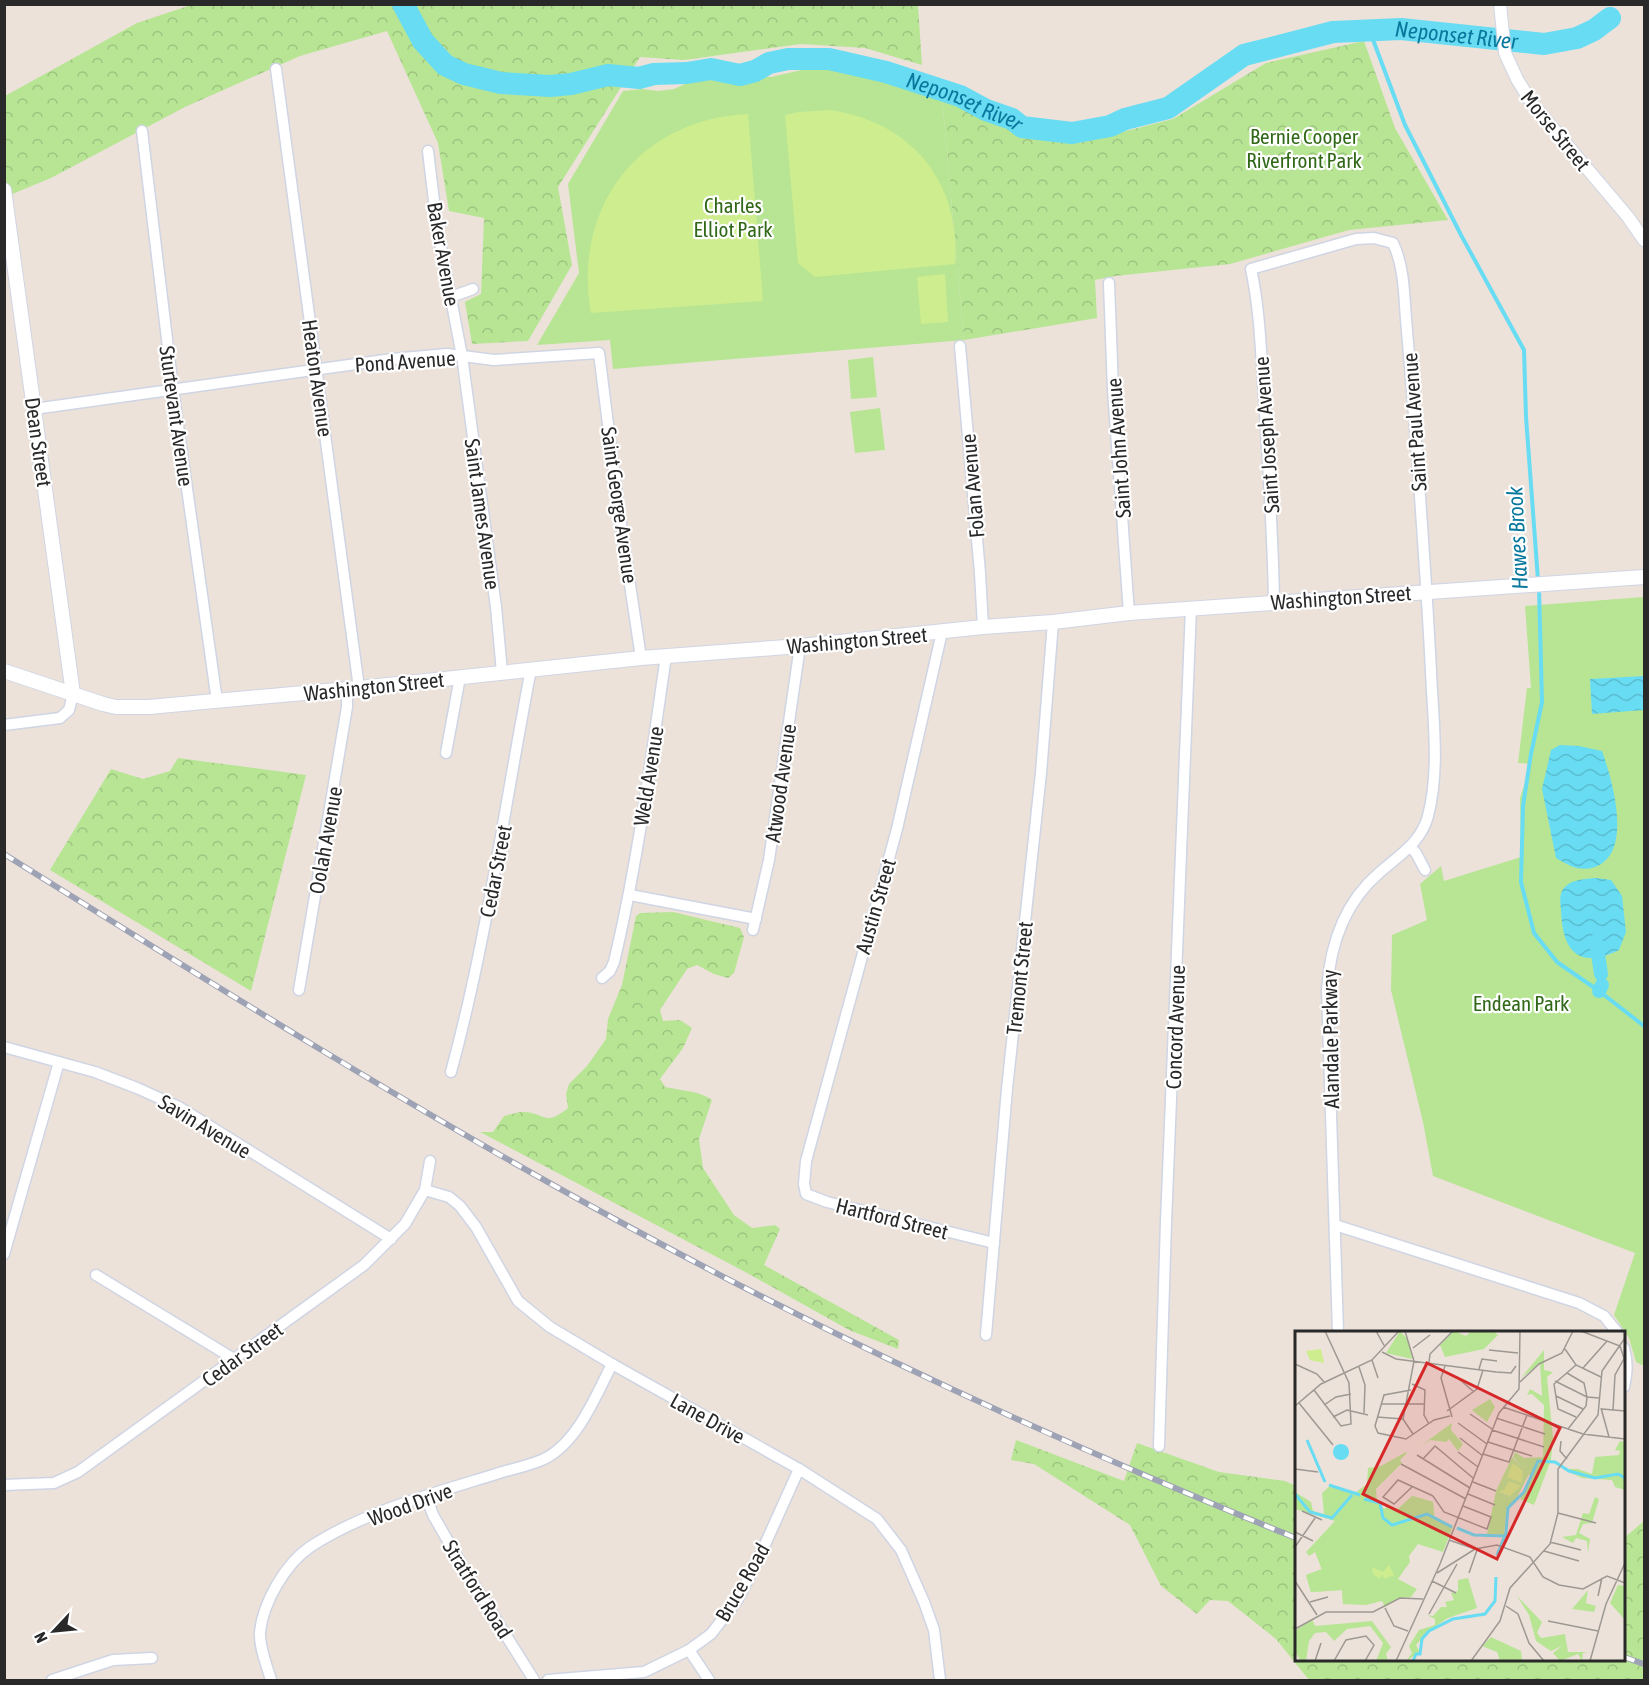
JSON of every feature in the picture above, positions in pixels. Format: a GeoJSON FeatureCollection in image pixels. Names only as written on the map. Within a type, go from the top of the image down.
{"type":"FeatureCollection","features":[{"type":"Feature","properties":{"kind":"main road","name":"Dean Street"},"geometry":{"type":"LineString","coordinates":[[4,190],[73,694]]}},
{"type":"Feature","properties":{"kind":"main road","name":"Washington Street"},"geometry":{"type":"LineString","coordinates":[[4,671],[103,704],[130,708],[353,689],[641,658],[800,646],[1129,613],[1644,577]]}},
{"type":"Feature","properties":{"kind":"street","name":"Morse Street"},"geometry":{"type":"LineString","coordinates":[[1500,4],[1508,64],[1531,102],[1628,217],[1644,240]]}},
{"type":"Feature","properties":{"kind":"street","name":"Heaton Avenue"},"geometry":{"type":"LineString","coordinates":[[276,69],[316,369],[353,689]]}},
{"type":"Feature","properties":{"kind":"street","name":"Sturtevant Avenue"},"geometry":{"type":"LineString","coordinates":[[142,130],[173,389],[217,701]]}},
{"type":"Feature","properties":{"kind":"street","name":"Baker Avenue"},"geometry":{"type":"LineString","coordinates":[[428,151],[437,226],[462,356]]}},
{"type":"Feature","properties":{"kind":"street","name":"Saint Paul Avenue"},"geometry":{"type":"LineString","coordinates":[[1251,269],[1356,239],[1374,238],[1393,243],[1398,253],[1402,276],[1426,592]]}},
{"type":"Feature","properties":{"kind":"street","name":"Saint Joseph Avenue"},"geometry":{"type":"LineString","coordinates":[[1251,269],[1255,288],[1262,374],[1272,527],[1274,602]]}},
{"type":"Feature","properties":{"kind":"street","name":"Saint John Avenue"},"geometry":{"type":"LineString","coordinates":[[1109,283],[1113,390],[1129,613]]}},
{"type":"Feature","properties":{"kind":"street"},"geometry":{"type":"LineString","coordinates":[[451,297],[473,289]]}},
{"type":"Feature","properties":{"kind":"street","name":"Folan Avenue"},"geometry":{"type":"LineString","coordinates":[[960,346],[983,627]]}},
{"type":"Feature","properties":{"kind":"street","name":"Pond Avenue"},"geometry":{"type":"LineString","coordinates":[[34,409],[316,369],[447,354],[494,360],[599,353]]}},
{"type":"Feature","properties":{"kind":"street","name":"Saint George Avenue"},"geometry":{"type":"LineString","coordinates":[[599,353],[641,658]]}},
{"type":"Feature","properties":{"kind":"street","name":"Saint James Avenue"},"geometry":{"type":"LineString","coordinates":[[462,356],[496,607],[502,672]]}},
{"type":"Feature","properties":{"kind":"street","name":"Alandale Parkway"},"geometry":{"type":"LineString","coordinates":[[1338,1331],[1327,990],[1329,961],[1344,916],[1356,898],[1378,873],[1410,847],[1422,833],[1428,818],[1435,774],[1426,592]]}},
{"type":"Feature","properties":{"kind":"street","name":"Concord Avenue"},"geometry":{"type":"LineString","coordinates":[[1159,1446],[1191,608]]}},
{"type":"Feature","properties":{"kind":"street","name":"Tremont Street"},"geometry":{"type":"LineString","coordinates":[[986,1335],[1007,1089],[1041,773],[1053,622]]}},
{"type":"Feature","properties":{"kind":"street","name":"Austin Street"},"geometry":{"type":"LineString","coordinates":[[805,1179],[806,1161],[897,829],[942,632]]}},
{"type":"Feature","properties":{"kind":"street","name":"Atwood Avenue"},"geometry":{"type":"LineString","coordinates":[[630,895],[755,924],[769,860],[800,646]]}},
{"type":"Feature","properties":{"kind":"street","name":"Weld Avenue"},"geometry":{"type":"LineString","coordinates":[[602,978],[610,971],[614,962],[630,895],[632,868],[652,757],[666,656]]}},
{"type":"Feature","properties":{"kind":"street","name":"Cedar Street"},"geometry":{"type":"LineString","coordinates":[[451,1072],[494,879],[531,669]]}},
{"type":"Feature","properties":{"kind":"street"},"geometry":{"type":"LineString","coordinates":[[446,753],[460,677]]}},
{"type":"Feature","properties":{"kind":"street","name":"Oolah Avenue"},"geometry":{"type":"LineString","coordinates":[[299,990],[347,707],[353,689]]}},
{"type":"Feature","properties":{"kind":"street"},"geometry":{"type":"LineString","coordinates":[[4,725],[60,718],[69,709],[73,694]]}},
{"type":"Feature","properties":{"kind":"street"},"geometry":{"type":"LineString","coordinates":[[1410,847],[1425,870]]}},
{"type":"Feature","properties":{"kind":"street","name":"Savin Avenue"},"geometry":{"type":"LineString","coordinates":[[4,1047],[60,1062],[137,1088],[179,1107],[391,1239]]}},
{"type":"Feature","properties":{"kind":"street"},"geometry":{"type":"LineString","coordinates":[[4,1254],[60,1062]]}},
{"type":"Feature","properties":{"kind":"street","name":"Cedar Street"},"geometry":{"type":"LineString","coordinates":[[4,1485],[54,1483],[78,1472],[347,1278],[405,1224],[425,1190],[430,1161]]}},
{"type":"Feature","properties":{"kind":"street","name":"Hartford Street"},"geometry":{"type":"LineString","coordinates":[[805,1179],[806,1194],[827,1202],[994,1243]]}},
{"type":"Feature","properties":{"kind":"street","name":"Lane Drive"},"geometry":{"type":"LineString","coordinates":[[425,1190],[449,1197],[460,1206],[476,1227],[519,1301],[550,1327],[842,1494],[877,1519],[901,1550],[914,1576],[934,1630],[940,1680]]}},
{"type":"Feature","properties":{"kind":"street"},"geometry":{"type":"LineString","coordinates":[[1335,1225],[1579,1304],[1604,1316],[1616,1331]]}},
{"type":"Feature","properties":{"kind":"street"},"geometry":{"type":"LineString","coordinates":[[96,1275],[234,1359]]}},
{"type":"Feature","properties":{"kind":"street"},"geometry":{"type":"LineString","coordinates":[[1625,1353],[1627,1373],[1625,1380]]}},
{"type":"Feature","properties":{"kind":"street","name":"Wood Drive"},"geometry":{"type":"LineString","coordinates":[[271,1680],[260,1634],[263,1613],[272,1592],[308,1548],[383,1512],[544,1459],[563,1445],[578,1427],[592,1405],[612,1364]]}},
{"type":"Feature","properties":{"kind":"street","name":"Bruce Road"},"geometry":{"type":"LineString","coordinates":[[548,1680],[644,1672],[689,1650],[711,1634],[738,1599],[799,1469]]}},
{"type":"Feature","properties":{"kind":"street","name":"Stratford Road"},"geometry":{"type":"LineString","coordinates":[[426,1496],[433,1515],[463,1567],[534,1680]]}},
{"type":"Feature","properties":{"kind":"street"},"geometry":{"type":"LineString","coordinates":[[689,1650],[709,1680]]}},
{"type":"Feature","properties":{"kind":"street"},"geometry":{"type":"LineString","coordinates":[[52,1680],[113,1660],[152,1658]]}},
{"type":"Feature","properties":{"kind":"green space"},"geometry":{"type":"Polygon","coordinates":[[[191,5],[918,5],[922,65],[865,48],[801,44],[684,60],[640,57],[558,187],[572,265],[528,341],[472,344],[465,302],[481,294],[484,218],[449,211],[438,143],[387,31],[300,56],[185,107],[51,178],[5,197],[5,96],[137,23],[191,5]]]}},
{"type":"Feature","properties":{"kind":"green space","name":"Bernie Cooper Riverfront Park"},"geometry":{"type":"Polygon","coordinates":[[[1364,41],[1395,128],[1448,220],[1349,230],[1230,264],[1095,280],[1097,318],[964,340],[942,97],[1024,137],[1079,143],[1173,119],[1266,63],[1364,41]]]}},
{"type":"Feature","properties":{"kind":"green space","name":"Charles Elliot Park"},"geometry":{"type":"Polygon","coordinates":[[[828,64],[942,97],[964,340],[613,369],[610,340],[537,345],[579,273],[568,184],[623,91],[674,89],[694,80],[724,76],[771,77],[828,64]]]}},
{"type":"Feature","properties":{"kind":"green space"},"geometry":{"type":"Polygon","coordinates":[[[829,110],[858,116],[884,127],[906,142],[925,160],[939,182],[949,207],[955,234],[955,264],[815,277],[798,263],[785,115],[829,110]]]}},
{"type":"Feature","properties":{"kind":"green space"},"geometry":{"type":"Polygon","coordinates":[[[748,114],[763,301],[591,313],[588,274],[592,238],[604,205],[622,176],[645,151],[675,132],[709,120],[748,114]]]}},
{"type":"Feature","properties":{"kind":"green space"},"geometry":{"type":"Polygon","coordinates":[[[945,274],[948,322],[921,324],[917,277],[945,274]]]}},
{"type":"Feature","properties":{"kind":"green space"},"geometry":{"type":"Polygon","coordinates":[[[873,357],[877,397],[851,399],[848,360],[873,357]]]}},
{"type":"Feature","properties":{"kind":"green space"},"geometry":{"type":"Polygon","coordinates":[[[880,408],[885,450],[855,453],[850,412],[880,408]]]}},
{"type":"Feature","properties":{"kind":"green space","name":"Endean Park"},"geometry":{"type":"Polygon","coordinates":[[[1644,597],[1644,1366],[1636,1362],[1629,1338],[1614,1315],[1635,1253],[1433,1176],[1423,1122],[1391,990],[1392,935],[1427,920],[1420,884],[1441,866],[1444,881],[1521,857],[1520,798],[1531,764],[1518,763],[1527,688],[1531,688],[1525,606],[1644,597]]]}},
{"type":"Feature","properties":{"kind":"green space"},"geometry":{"type":"Polygon","coordinates":[[[178,758],[306,775],[251,991],[50,870],[111,769],[143,779],[170,771],[178,758]]]}},
{"type":"Feature","properties":{"kind":"green space"},"geometry":{"type":"Polygon","coordinates":[[[673,912],[740,928],[744,937],[734,973],[728,978],[697,965],[687,969],[660,1010],[663,1021],[680,1020],[692,1028],[683,1048],[660,1079],[665,1087],[695,1093],[712,1100],[699,1139],[703,1168],[734,1215],[752,1228],[775,1225],[780,1229],[764,1265],[899,1340],[898,1349],[849,1330],[749,1274],[480,1132],[493,1132],[504,1116],[518,1112],[549,1118],[568,1108],[566,1094],[569,1084],[587,1066],[606,1039],[608,1019],[622,985],[636,916],[640,913],[673,912]]]}},
{"type":"Feature","properties":{"kind":"green space"},"geometry":{"type":"Polygon","coordinates":[[[1016,1440],[1124,1481],[1137,1443],[1219,1472],[1285,1481],[1295,1486],[1295,1661],[1625,1661],[1625,1537],[1644,1521],[1644,1680],[1309,1680],[1276,1639],[1228,1601],[1210,1600],[1197,1614],[1161,1586],[1130,1525],[1034,1464],[1011,1460],[1016,1440]]]}},
{"type":"Feature","properties":{"kind":"water"},"geometry":{"type":"Polygon","coordinates":[[[1644,676],[1644,710],[1592,714],[1590,679],[1644,676]]]}},
{"type":"Feature","properties":{"kind":"water"},"geometry":{"type":"Polygon","coordinates":[[[1560,745],[1602,751],[1611,779],[1617,814],[1617,832],[1614,847],[1607,859],[1595,867],[1570,866],[1556,858],[1542,789],[1551,750],[1560,745]]]}},
{"type":"Feature","properties":{"kind":"water"},"geometry":{"type":"Polygon","coordinates":[[[1596,878],[1611,880],[1622,896],[1626,932],[1619,950],[1605,956],[1583,957],[1569,946],[1562,924],[1560,900],[1563,889],[1568,884],[1596,878]]]}},
{"type":"Feature","properties":{"kind":"waterway","name":"Neponset River"},"geometry":{"type":"LineString","coordinates":[[403,4],[423,41],[445,65],[464,74],[501,83],[550,86],[571,84],[608,75],[639,78],[654,74],[687,73],[711,69],[740,75],[755,71],[769,63],[788,59],[829,59],[886,72],[960,96],[986,110],[1012,119],[1022,127],[1072,133],[1110,126],[1125,119],[1168,108],[1244,55],[1333,32],[1401,29],[1544,44],[1577,38],[1594,30],[1610,18]]}},
{"type":"Feature","properties":{"kind":"waterway","name":"Hawes Brook"},"geometry":{"type":"LineString","coordinates":[[1369,29],[1405,125],[1461,235],[1524,350],[1526,417],[1538,580]]}},
{"type":"Feature","properties":{"kind":"waterway","name":"Hawes Brook"},"geometry":{"type":"LineString","coordinates":[[1539,588],[1542,702],[1523,806],[1521,882],[1534,933],[1557,962],[1644,1026]]}},
{"type":"Feature","properties":{"kind":"waterway"},"geometry":{"type":"LineString","coordinates":[[1596,941],[1601,974]]}},
{"type":"Feature","properties":{"kind":"waterway","name":"Hawes Brook"},"geometry":{"type":"LineString","coordinates":[[1599,991],[1602,985]]}},
{"type":"Feature","properties":{"kind":"railway"},"geometry":{"type":"LineString","coordinates":[[4,854],[229,994],[457,1130],[694,1262],[949,1388],[1121,1465],[1295,1538]]}},
{"type":"Feature","properties":{"kind":"railway"},"geometry":{"type":"LineString","coordinates":[[1625,1657],[1644,1664]]}}]}
